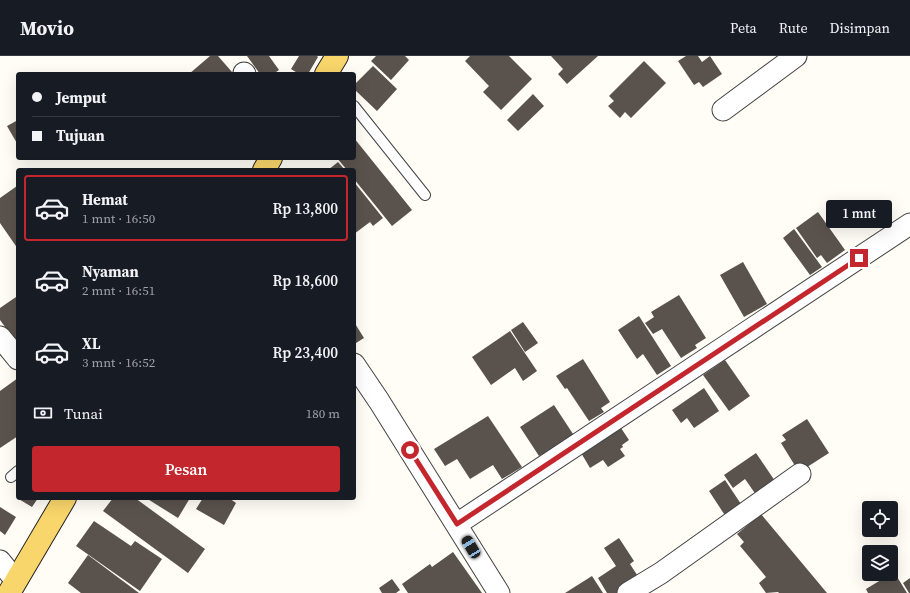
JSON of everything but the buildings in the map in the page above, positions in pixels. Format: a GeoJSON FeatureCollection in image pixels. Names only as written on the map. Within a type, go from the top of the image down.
{"type":"FeatureCollection","features":[{"type":"Feature","properties":{"kind":"main road"},"geometry":{"type":"LineString","coordinates":[[12,587],[64,500]]}},
{"type":"Feature","properties":{"kind":"street"},"geometry":{"type":"LineString","coordinates":[[723,110],[796,56]]}},
{"type":"Feature","properties":{"kind":"street"},"geometry":{"type":"LineString","coordinates":[[457,524],[910,224]]}},
{"type":"Feature","properties":{"kind":"street"},"geometry":{"type":"LineString","coordinates":[[0,337],[16,357]]}},
{"type":"Feature","properties":{"kind":"street"},"geometry":{"type":"LineString","coordinates":[[356,367],[380,401],[499,593]]}},
{"type":"Feature","properties":{"kind":"street"},"geometry":{"type":"LineString","coordinates":[[628,593],[661,573],[800,474]]}},
{"type":"Feature","properties":{"kind":"street"},"geometry":{"type":"LineString","coordinates":[[0,561],[12,587]]}},
{"type":"Feature","properties":{"kind":"lane"},"geometry":{"type":"LineString","coordinates":[[356,109],[425,195]]}},
{"type":"Feature","properties":{"kind":"route"},"geometry":{"type":"LineString","coordinates":[[410,450],[457,524],[859,258]]}}]}
